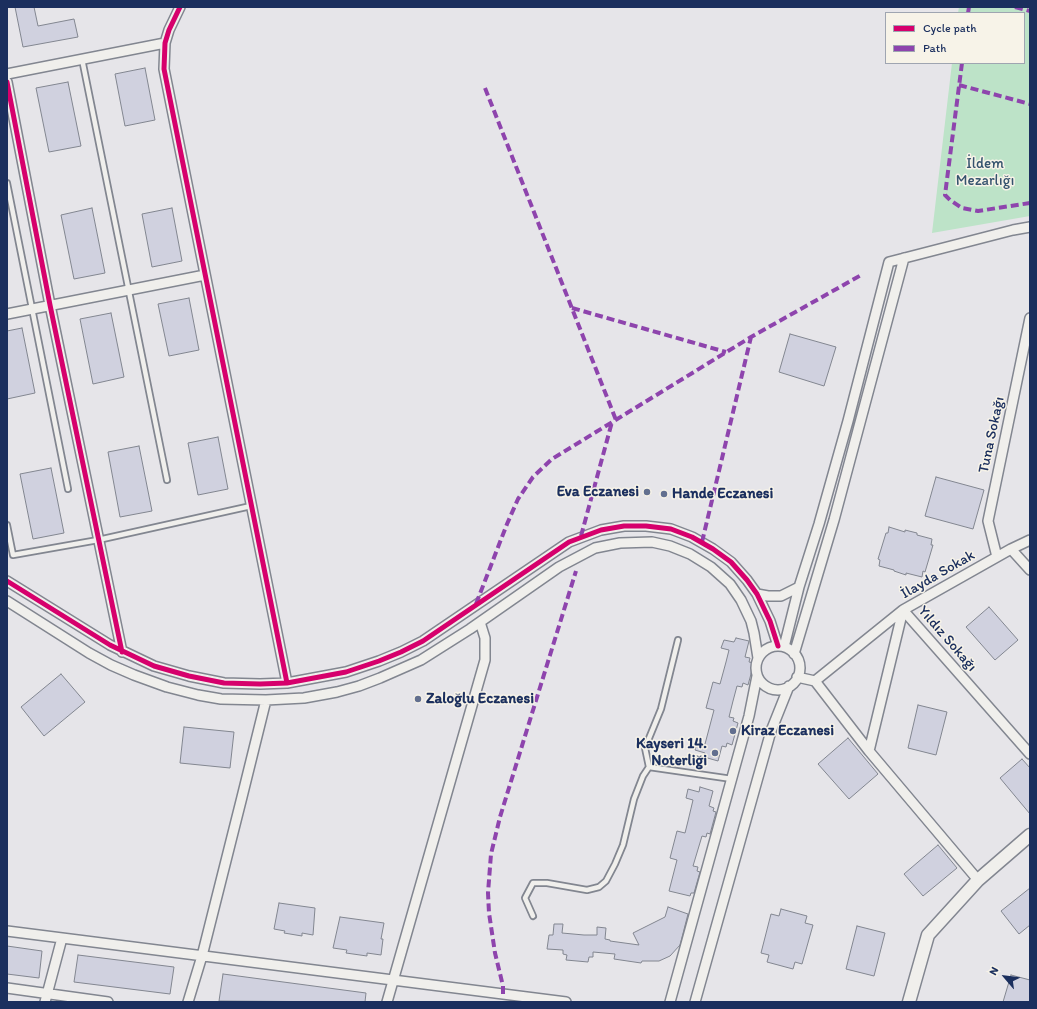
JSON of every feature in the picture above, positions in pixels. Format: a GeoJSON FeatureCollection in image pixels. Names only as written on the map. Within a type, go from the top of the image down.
{"type":"FeatureCollection","features":[{"type":"Feature","properties":{"kind":"street"},"geometry":{"type":"LineString","coordinates":[[180,7],[169,30],[165,43],[164,69],[287,683]]}},
{"type":"Feature","properties":{"kind":"street"},"geometry":{"type":"LineString","coordinates":[[7,74],[165,43]]}},
{"type":"Feature","properties":{"kind":"street"},"geometry":{"type":"LineString","coordinates":[[7,82],[50,305],[122,652]]}},
{"type":"Feature","properties":{"kind":"street"},"geometry":{"type":"LineString","coordinates":[[781,646],[820,524],[889,262],[1030,227]]}},
{"type":"Feature","properties":{"kind":"street"},"geometry":{"type":"LineString","coordinates":[[794,654],[834,520],[904,258]]}},
{"type":"Feature","properties":{"kind":"street"},"geometry":{"type":"LineString","coordinates":[[7,314],[205,275]]}},
{"type":"Feature","properties":{"kind":"street","name":"Tuna Sokağı"},"geometry":{"type":"LineString","coordinates":[[997,557],[988,521],[1030,318]]}},
{"type":"Feature","properties":{"kind":"street"},"geometry":{"type":"LineString","coordinates":[[7,581],[122,652],[160,668],[207,680],[242,684],[287,683],[346,672],[402,652],[423,641],[569,542],[593,532],[624,526],[646,526],[671,529],[692,537],[713,549],[731,562],[747,580],[757,594],[781,646],[794,654],[799,665],[797,677],[789,686],[771,731],[695,1002]]}},
{"type":"Feature","properties":{"kind":"street","name":"İlayda Sokak"},"geometry":{"type":"LineString","coordinates":[[869,751],[903,610],[1011,549],[1030,540]]}},
{"type":"Feature","properties":{"kind":"street"},"geometry":{"type":"LineString","coordinates":[[7,601],[89,653],[111,665],[150,682],[182,692],[204,696],[245,700],[287,699],[344,690],[380,678],[421,660],[480,622],[559,567],[595,548],[620,543],[656,543],[670,546],[690,554],[711,567],[730,584],[741,600],[751,621],[756,639],[758,658],[756,670],[761,682],[771,688],[783,689],[789,686]]}},
{"type":"Feature","properties":{"kind":"street"},"geometry":{"type":"LineString","coordinates":[[1011,549],[1030,570]]}},
{"type":"Feature","properties":{"kind":"street"},"geometry":{"type":"LineString","coordinates":[[757,594],[781,596],[799,587]]}},
{"type":"Feature","properties":{"kind":"street","name":"Yıldız Sokağı"},"geometry":{"type":"LineString","coordinates":[[814,681],[903,610],[1030,754]]}},
{"type":"Feature","properties":{"kind":"street"},"geometry":{"type":"LineString","coordinates":[[387,1002],[485,660],[485,638],[480,622]]}},
{"type":"Feature","properties":{"kind":"street"},"geometry":{"type":"LineString","coordinates":[[758,658],[766,649],[781,646]]}},
{"type":"Feature","properties":{"kind":"street"},"geometry":{"type":"LineString","coordinates":[[670,1002],[732,779],[758,676]]}},
{"type":"Feature","properties":{"kind":"street"},"geometry":{"type":"LineString","coordinates":[[797,677],[814,681],[869,751],[978,880]]}},
{"type":"Feature","properties":{"kind":"street"},"geometry":{"type":"LineString","coordinates":[[188,1002],[202,956],[266,700]]}},
{"type":"Feature","properties":{"kind":"street"},"geometry":{"type":"LineString","coordinates":[[909,1002],[928,935],[978,880],[1030,835]]}},
{"type":"Feature","properties":{"kind":"street"},"geometry":{"type":"LineString","coordinates":[[7,931],[393,980],[513,998],[566,1002]]}},
{"type":"Feature","properties":{"kind":"street"},"geometry":{"type":"LineString","coordinates":[[46,998],[62,938]]}},
{"type":"Feature","properties":{"kind":"street"},"geometry":{"type":"LineString","coordinates":[[7,988],[46,998],[108,1002]]}},
{"type":"Feature","properties":{"kind":"lane"},"geometry":{"type":"LineString","coordinates":[[82,60],[167,480]]}},
{"type":"Feature","properties":{"kind":"lane"},"geometry":{"type":"LineString","coordinates":[[7,183],[68,489]]}},
{"type":"Feature","properties":{"kind":"lane"},"geometry":{"type":"LineString","coordinates":[[7,524],[13,555],[98,540],[251,506]]}},
{"type":"Feature","properties":{"kind":"lane"},"geometry":{"type":"LineString","coordinates":[[532,916],[525,898],[533,883],[548,883],[587,890],[599,887],[606,881],[623,845],[634,799],[643,776],[649,767],[645,748],[661,709],[678,640]]}},
{"type":"Feature","properties":{"kind":"lane"},"geometry":{"type":"LineString","coordinates":[[649,767],[732,779]]}},
{"type":"Feature","properties":{"kind":"green space","name":"İldem Mezarlığı"},"geometry":{"type":"Polygon","coordinates":[[[959,7],[1030,7],[1030,216],[932,233],[952,64],[1025,64],[1025,12],[958,12],[959,7]]]}},
{"type":"Feature","properties":{"kind":"building"},"geometry":{"type":"Polygon","coordinates":[[[15,7],[34,7],[38,26],[74,19],[78,37],[23,47],[15,7]]]}},
{"type":"Feature","properties":{"kind":"building"},"geometry":{"type":"Polygon","coordinates":[[[145,68],[155,120],[125,126],[115,74],[145,68]]]}},
{"type":"Feature","properties":{"kind":"building"},"geometry":{"type":"Polygon","coordinates":[[[68,82],[81,146],[49,152],[36,88],[68,82]]]}},
{"type":"Feature","properties":{"kind":"building"},"geometry":{"type":"Polygon","coordinates":[[[92,208],[105,273],[74,279],[61,215],[92,208]]]}},
{"type":"Feature","properties":{"kind":"building"},"geometry":{"type":"Polygon","coordinates":[[[172,208],[182,261],[152,267],[142,214],[172,208]]]}},
{"type":"Feature","properties":{"kind":"building"},"geometry":{"type":"Polygon","coordinates":[[[189,298],[199,350],[169,356],[158,304],[189,298]]]}},
{"type":"Feature","properties":{"kind":"building"},"geometry":{"type":"Polygon","coordinates":[[[111,313],[124,377],[93,384],[80,319],[111,313]]]}},
{"type":"Feature","properties":{"kind":"building"},"geometry":{"type":"Polygon","coordinates":[[[22,328],[35,393],[7,399],[7,331],[22,328]]]}},
{"type":"Feature","properties":{"kind":"building"},"geometry":{"type":"Polygon","coordinates":[[[790,334],[836,347],[824,386],[779,372],[790,334]]]}},
{"type":"Feature","properties":{"kind":"building"},"geometry":{"type":"Polygon","coordinates":[[[218,437],[228,489],[198,495],[188,443],[218,437]]]}},
{"type":"Feature","properties":{"kind":"building"},"geometry":{"type":"Polygon","coordinates":[[[139,446],[152,511],[120,517],[108,452],[139,446]]]}},
{"type":"Feature","properties":{"kind":"building"},"geometry":{"type":"Polygon","coordinates":[[[51,468],[64,533],[33,539],[20,474],[51,468]]]}},
{"type":"Feature","properties":{"kind":"building"},"geometry":{"type":"Polygon","coordinates":[[[936,477],[984,490],[973,529],[925,516],[936,477]]]}},
{"type":"Feature","properties":{"kind":"building"},"geometry":{"type":"Polygon","coordinates":[[[889,527],[905,532],[905,530],[917,533],[917,535],[932,539],[931,545],[933,545],[925,572],[923,571],[922,577],[906,573],[906,575],[879,566],[880,560],[878,559],[889,527]]]}},
{"type":"Feature","properties":{"kind":"building"},"geometry":{"type":"Polygon","coordinates":[[[989,607],[1018,640],[995,660],[966,627],[989,607]]]}},
{"type":"Feature","properties":{"kind":"building"},"geometry":{"type":"Polygon","coordinates":[[[736,638],[749,641],[745,657],[750,658],[749,662],[754,663],[748,685],[743,683],[742,687],[737,686],[729,717],[734,718],[733,721],[738,723],[732,745],[727,743],[726,747],[722,746],[718,761],[704,757],[705,753],[695,750],[697,742],[705,744],[714,710],[706,708],[713,682],[720,684],[729,650],[721,648],[724,640],[734,642],[736,638]]]}},
{"type":"Feature","properties":{"kind":"building"},"geometry":{"type":"Polygon","coordinates":[[[61,674],[85,702],[44,736],[21,707],[61,674]]]}},
{"type":"Feature","properties":{"kind":"building"},"geometry":{"type":"Polygon","coordinates":[[[918,705],[947,712],[936,755],[908,748],[918,705]]]}},
{"type":"Feature","properties":{"kind":"building"},"geometry":{"type":"Polygon","coordinates":[[[184,727],[234,732],[230,768],[180,763],[184,727]]]}},
{"type":"Feature","properties":{"kind":"building"},"geometry":{"type":"Polygon","coordinates":[[[848,738],[878,774],[849,799],[818,764],[848,738]]]}},
{"type":"Feature","properties":{"kind":"building"},"geometry":{"type":"Polygon","coordinates":[[[1022,759],[1030,768],[1030,814],[1000,778],[1022,759]]]}},
{"type":"Feature","properties":{"kind":"building"},"geometry":{"type":"Polygon","coordinates":[[[700,787],[713,791],[709,806],[714,808],[713,811],[716,812],[710,834],[707,833],[706,837],[702,836],[693,866],[698,867],[697,871],[700,872],[694,893],[691,893],[690,896],[669,891],[677,860],[670,858],[677,831],[685,833],[693,800],[686,798],[688,789],[699,792],[700,787]]]}},
{"type":"Feature","properties":{"kind":"building"},"geometry":{"type":"Polygon","coordinates":[[[938,845],[957,868],[923,896],[904,874],[938,845]]]}},
{"type":"Feature","properties":{"kind":"building"},"geometry":{"type":"Polygon","coordinates":[[[1030,888],[1030,925],[1019,934],[1001,911],[1030,888]]]}},
{"type":"Feature","properties":{"kind":"building"},"geometry":{"type":"Polygon","coordinates":[[[279,903],[315,908],[313,935],[302,933],[302,936],[284,933],[285,931],[274,929],[279,903]]]}},
{"type":"Feature","properties":{"kind":"building"},"geometry":{"type":"Polygon","coordinates":[[[668,907],[688,914],[680,945],[670,956],[659,961],[642,961],[641,963],[614,959],[615,954],[593,952],[593,957],[589,957],[588,962],[566,960],[567,955],[563,954],[563,950],[547,949],[549,935],[553,935],[554,924],[563,924],[562,933],[584,935],[597,935],[597,927],[606,928],[605,939],[639,945],[633,933],[665,917],[668,907]]]}},
{"type":"Feature","properties":{"kind":"building"},"geometry":{"type":"Polygon","coordinates":[[[781,909],[807,916],[805,923],[813,925],[802,964],[795,962],[793,969],[767,962],[769,955],[761,953],[771,914],[779,916],[781,909]]]}},
{"type":"Feature","properties":{"kind":"building"},"geometry":{"type":"Polygon","coordinates":[[[340,917],[384,923],[381,939],[383,939],[381,955],[367,953],[367,956],[346,953],[347,950],[333,948],[340,917]]]}},
{"type":"Feature","properties":{"kind":"building"},"geometry":{"type":"Polygon","coordinates":[[[857,926],[885,933],[874,976],[846,969],[857,926]]]}},
{"type":"Feature","properties":{"kind":"building"},"geometry":{"type":"Polygon","coordinates":[[[7,946],[42,951],[39,978],[7,974],[7,946]]]}},
{"type":"Feature","properties":{"kind":"building"},"geometry":{"type":"Polygon","coordinates":[[[78,955],[174,967],[170,994],[74,982],[78,955]]]}},
{"type":"Feature","properties":{"kind":"building"},"geometry":{"type":"Polygon","coordinates":[[[223,974],[366,993],[365,1002],[219,1001],[223,974]]]}},
{"type":"Feature","properties":{"kind":"building"},"geometry":{"type":"Polygon","coordinates":[[[1011,975],[1030,980],[1030,1002],[1003,1002],[1011,975]]]}},
{"type":"Feature","properties":{"kind":"marked path"},"geometry":{"type":"LineString","coordinates":[[968,12],[969,7]]}},
{"type":"Feature","properties":{"kind":"marked path"},"geometry":{"type":"LineString","coordinates":[[1015,7],[1030,11]]}},
{"type":"Feature","properties":{"kind":"marked path"},"geometry":{"type":"LineString","coordinates":[[962,64],[945,195],[962,208],[978,211],[1030,203]]}},
{"type":"Feature","properties":{"kind":"marked path"},"geometry":{"type":"LineString","coordinates":[[959,85],[1030,104]]}},
{"type":"Feature","properties":{"kind":"marked path"},"geometry":{"type":"LineString","coordinates":[[485,88],[616,420]]}},
{"type":"Feature","properties":{"kind":"marked path"},"geometry":{"type":"LineString","coordinates":[[476,604],[518,499],[533,477],[552,459],[751,337],[863,274]]}},
{"type":"Feature","properties":{"kind":"marked path"},"geometry":{"type":"LineString","coordinates":[[572,308],[726,352]]}},
{"type":"Feature","properties":{"kind":"marked path"},"geometry":{"type":"LineString","coordinates":[[702,542],[751,337]]}},
{"type":"Feature","properties":{"kind":"marked path"},"geometry":{"type":"LineString","coordinates":[[581,536],[612,422]]}},
{"type":"Feature","properties":{"kind":"marked path"},"geometry":{"type":"LineString","coordinates":[[503,994],[503,986],[495,953],[489,913],[488,893],[491,854],[500,817],[576,571]]}},
{"type":"Feature","properties":{"kind":"cycle path"},"geometry":{"type":"LineString","coordinates":[[180,7],[169,30],[165,43],[164,69],[287,683]]}},
{"type":"Feature","properties":{"kind":"cycle path"},"geometry":{"type":"LineString","coordinates":[[7,82],[50,305],[122,652]]}},
{"type":"Feature","properties":{"kind":"cycle path"},"geometry":{"type":"LineString","coordinates":[[7,581],[110,645],[154,666],[189,676],[224,683],[287,683],[346,672],[401,652],[423,641],[569,542],[601,530],[624,526],[646,526],[671,529],[692,537],[713,549],[731,562],[757,594],[770,621],[778,646]]}},
{"type":"Feature","properties":{"kind":"place","name":"Eva Eczanesi"},"geometry":{"type":"Point","coordinates":[647,492]}},
{"type":"Feature","properties":{"kind":"place","name":"Hande Eczanesi"},"geometry":{"type":"Point","coordinates":[664,494]}},
{"type":"Feature","properties":{"kind":"place","name":"Zaloğlu Eczanesi"},"geometry":{"type":"Point","coordinates":[418,699]}},
{"type":"Feature","properties":{"kind":"place","name":"Kiraz Eczanesi"},"geometry":{"type":"Point","coordinates":[733,731]}},
{"type":"Feature","properties":{"kind":"place","name":"Kayseri 14. Noterliği"},"geometry":{"type":"Point","coordinates":[715,753]}}]}
